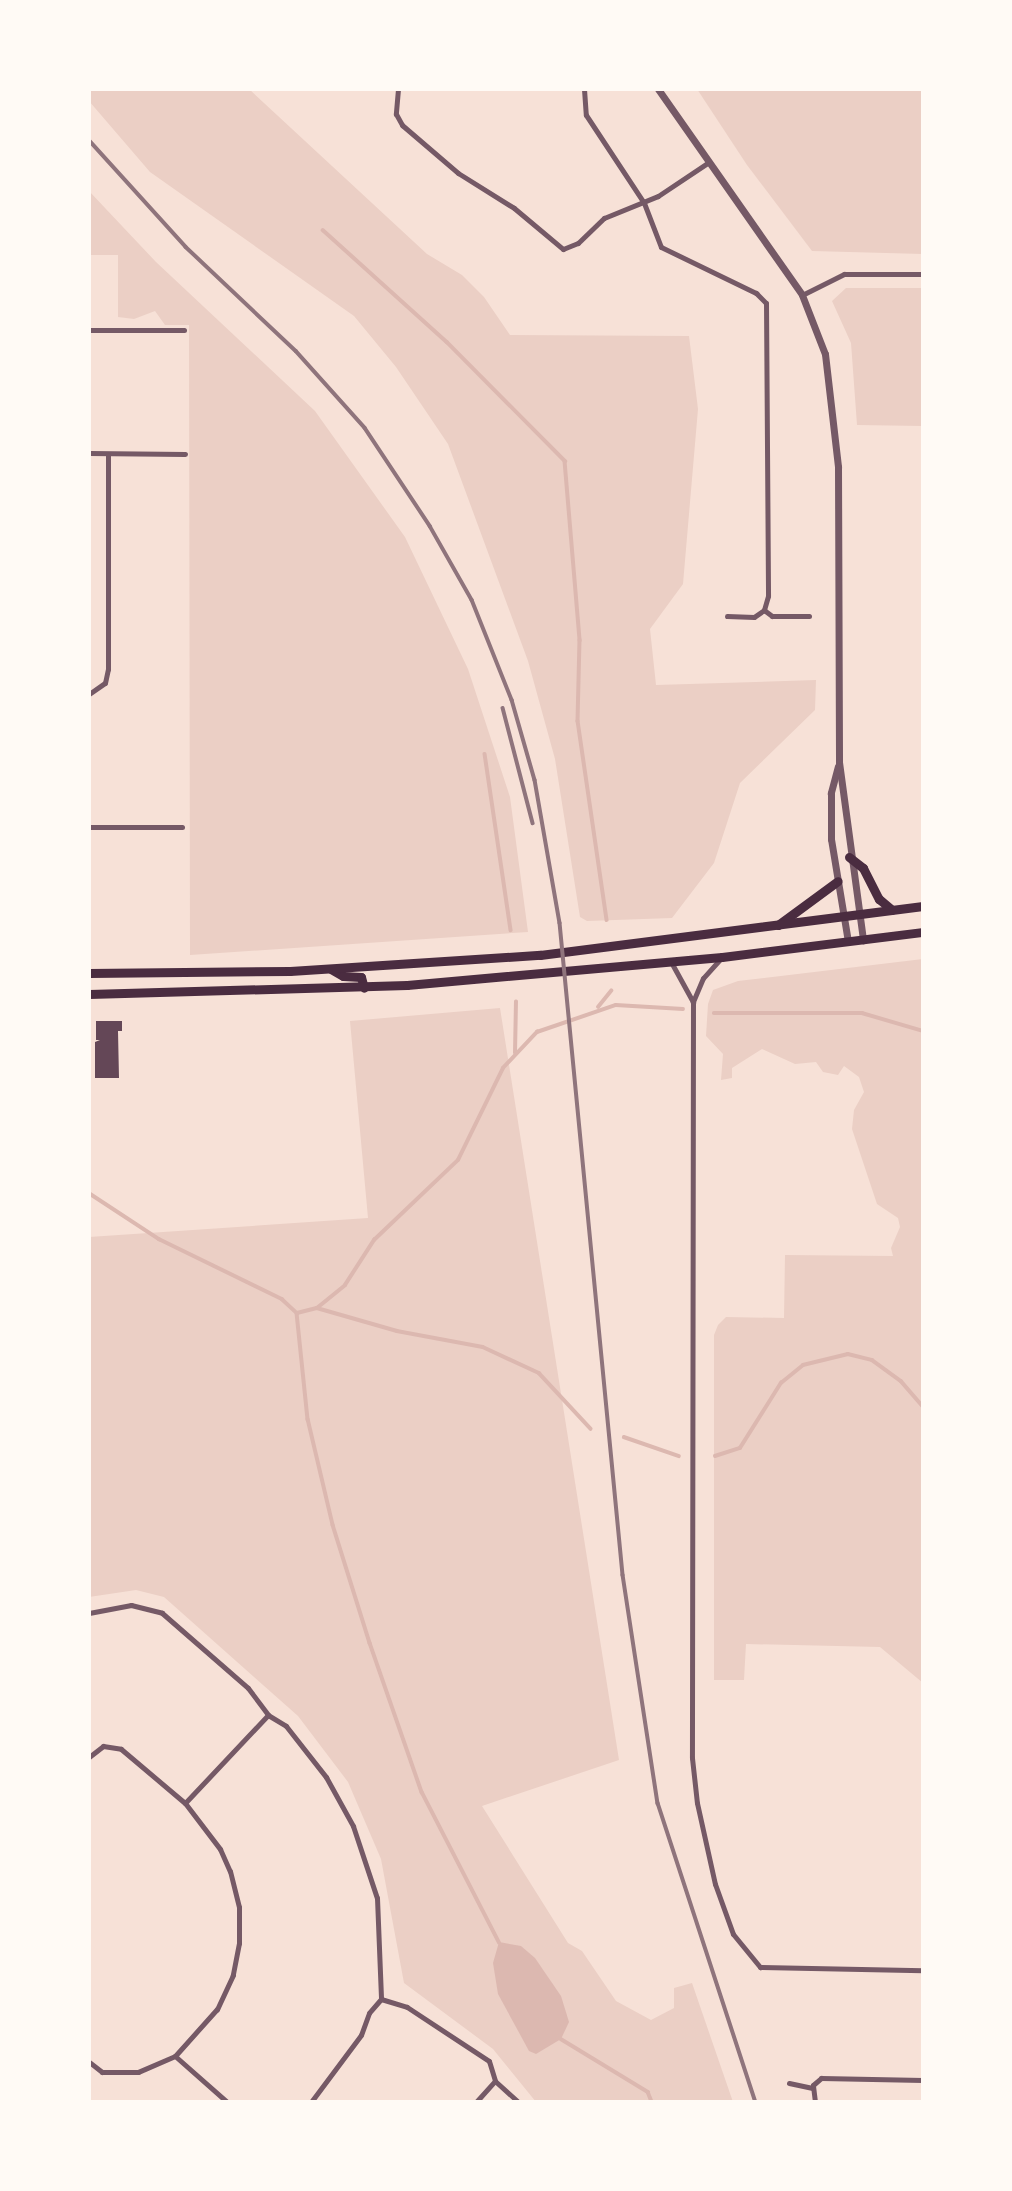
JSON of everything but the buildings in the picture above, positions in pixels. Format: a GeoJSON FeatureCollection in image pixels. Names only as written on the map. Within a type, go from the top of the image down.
{"type":"FeatureCollection","features":[{"type":"Feature","properties":{"kind":"main road"},"geometry":{"type":"LineString","coordinates":[[849,857],[863,868],[879,900],[892,910]]}},
{"type":"Feature","properties":{"kind":"main road"},"geometry":{"type":"LineString","coordinates":[[776,926],[838,881]]}},
{"type":"Feature","properties":{"kind":"main road"},"geometry":{"type":"LineString","coordinates":[[89,973],[330,968],[578,951],[923,906]]}},
{"type":"Feature","properties":{"kind":"main road"},"geometry":{"type":"LineString","coordinates":[[89,994],[364,988],[722,957],[923,932]]}},
{"type":"Feature","properties":{"kind":"main road"},"geometry":{"type":"LineString","coordinates":[[330,968],[343,976],[359,976],[364,988]]}},
{"type":"Feature","properties":{"kind":"street"},"geometry":{"type":"LineString","coordinates":[[398,89],[396,114],[402,125],[458,173],[514,208],[558,248],[573,247],[604,218],[644,203],[709,162]]}},
{"type":"Feature","properties":{"kind":"street"},"geometry":{"type":"LineString","coordinates":[[584,89],[586,115],[644,203],[661,247],[756,293],[766,303],[768,596],[764,610],[754,617],[727,617]]}},
{"type":"Feature","properties":{"kind":"street"},"geometry":{"type":"LineString","coordinates":[[658,89],[802,295],[825,354],[835,416],[839,762],[849,857],[863,940]]}},
{"type":"Feature","properties":{"kind":"street"},"geometry":{"type":"LineString","coordinates":[[802,295],[844,274],[923,274]]}},
{"type":"Feature","properties":{"kind":"street"},"geometry":{"type":"LineString","coordinates":[[89,330],[184,330]]}},
{"type":"Feature","properties":{"kind":"street"},"geometry":{"type":"LineString","coordinates":[[89,453],[185,454]]}},
{"type":"Feature","properties":{"kind":"street"},"geometry":{"type":"LineString","coordinates":[[89,694],[105,683],[108,668],[108,455]]}},
{"type":"Feature","properties":{"kind":"street"},"geometry":{"type":"LineString","coordinates":[[764,610],[772,616],[809,616]]}},
{"type":"Feature","properties":{"kind":"street"},"geometry":{"type":"LineString","coordinates":[[839,762],[831,802],[838,881],[848,942]]}},
{"type":"Feature","properties":{"kind":"street"},"geometry":{"type":"LineString","coordinates":[[89,827],[182,827]]}},
{"type":"Feature","properties":{"kind":"street"},"geometry":{"type":"LineString","coordinates":[[722,957],[703,978],[694,1002],[692,1758],[715,1884],[740,1947],[760,1967],[923,1970]]}},
{"type":"Feature","properties":{"kind":"street"},"geometry":{"type":"LineString","coordinates":[[670,961],[694,1002]]}},
{"type":"Feature","properties":{"kind":"street"},"geometry":{"type":"LineString","coordinates":[[89,1613],[131,1605],[162,1613],[248,1688],[268,1715],[286,1726],[326,1777],[354,1826],[377,1898],[381,1999],[369,2013],[361,2035],[311,2102]]}},
{"type":"Feature","properties":{"kind":"street"},"geometry":{"type":"LineString","coordinates":[[185,1803],[268,1715]]}},
{"type":"Feature","properties":{"kind":"street"},"geometry":{"type":"LineString","coordinates":[[89,1757],[103,1746],[121,1749],[185,1803],[220,1849],[230,1871],[239,1907],[239,1943],[233,1975],[217,2009],[175,2056],[138,2072],[102,2072],[89,2063]]}},
{"type":"Feature","properties":{"kind":"street"},"geometry":{"type":"LineString","coordinates":[[381,1999],[407,2007],[489,2061],[495,2081],[518,2102]]}},
{"type":"Feature","properties":{"kind":"street"},"geometry":{"type":"LineString","coordinates":[[175,2056],[227,2102]]}},
{"type":"Feature","properties":{"kind":"street"},"geometry":{"type":"LineString","coordinates":[[815,2102],[813,2088],[821,2078],[835,2076],[923,2080]]}},
{"type":"Feature","properties":{"kind":"street"},"geometry":{"type":"LineString","coordinates":[[476,2102],[495,2081]]}},
{"type":"Feature","properties":{"kind":"street"},"geometry":{"type":"LineString","coordinates":[[789,2083],[813,2088]]}},
{"type":"Feature","properties":{"kind":"shaded area"},"geometry":{"type":"Polygon","coordinates":[[[89,89],[249,89],[427,254],[462,275],[484,297],[510,335],[689,336],[698,409],[683,584],[650,629],[656,685],[816,680],[815,710],[740,783],[714,863],[672,918],[587,921],[580,917],[555,759],[528,661],[448,444],[396,367],[354,316],[150,172],[89,101],[89,89]]]}},
{"type":"Feature","properties":{"kind":"shaded area"},"geometry":{"type":"Polygon","coordinates":[[[697,89],[923,89],[923,254],[812,251],[747,165],[697,89]]]}},
{"type":"Feature","properties":{"kind":"shaded area"},"geometry":{"type":"Polygon","coordinates":[[[89,191],[156,262],[315,411],[405,537],[468,669],[510,797],[528,932],[190,955],[189,325],[165,325],[155,311],[134,319],[118,317],[118,255],[89,255],[89,191]]]}},
{"type":"Feature","properties":{"kind":"shaded area"},"geometry":{"type":"Polygon","coordinates":[[[846,288],[923,288],[923,426],[857,425],[851,343],[832,301],[846,288]]]}},
{"type":"Feature","properties":{"kind":"shaded area"},"geometry":{"type":"Polygon","coordinates":[[[923,959],[923,1683],[880,1647],[746,1644],[744,1680],[714,1680],[714,1335],[718,1325],[726,1317],[784,1318],[785,1255],[893,1256],[891,1248],[900,1227],[898,1218],[877,1204],[852,1129],[854,1110],[864,1092],[859,1077],[844,1066],[838,1075],[823,1072],[816,1062],[795,1064],[762,1049],[732,1068],[732,1078],[721,1080],[723,1054],[706,1036],[708,1004],[713,990],[738,981],[923,959]]]}},
{"type":"Feature","properties":{"kind":"shaded area"},"geometry":{"type":"Polygon","coordinates":[[[500,1008],[619,1760],[482,1806],[568,1943],[582,1951],[616,2001],[651,2020],[674,2008],[674,1988],[692,1983],[733,2102],[536,2102],[493,2049],[404,1983],[381,1859],[348,1782],[298,1716],[164,1597],[136,1590],[89,1597],[89,1237],[368,1218],[350,1021],[500,1008]]]}},
{"type":"Feature","properties":{"kind":"shaded area"},"geometry":{"type":"Polygon","coordinates":[[[499,1942],[521,1946],[535,1958],[561,1996],[569,2022],[561,2039],[536,2054],[529,2051],[498,1994],[493,1963],[499,1942]]]}},
{"type":"Feature","properties":{"kind":"waterway"},"geometry":{"type":"LineString","coordinates":[[323,230],[447,342],[565,461],[580,640],[578,721],[607,920]]}},
{"type":"Feature","properties":{"kind":"waterway"},"geometry":{"type":"LineString","coordinates":[[485,754],[511,930]]}},
{"type":"Feature","properties":{"kind":"waterway"},"geometry":{"type":"LineString","coordinates":[[598,1007],[611,991]]}},
{"type":"Feature","properties":{"kind":"waterway"},"geometry":{"type":"LineString","coordinates":[[515,1053],[516,1002]]}},
{"type":"Feature","properties":{"kind":"waterway"},"geometry":{"type":"LineString","coordinates":[[89,1193],[159,1239],[282,1299],[297,1313],[317,1308],[345,1285],[374,1240],[458,1160],[503,1068],[537,1032],[616,1005],[683,1009]]}},
{"type":"Feature","properties":{"kind":"waterway"},"geometry":{"type":"LineString","coordinates":[[714,1013],[862,1013],[923,1031]]}},
{"type":"Feature","properties":{"kind":"waterway"},"geometry":{"type":"LineString","coordinates":[[317,1308],[397,1331],[483,1347],[539,1373],[591,1429]]}},
{"type":"Feature","properties":{"kind":"waterway"},"geometry":{"type":"LineString","coordinates":[[297,1313],[308,1419],[333,1525],[370,1643],[422,1792],[499,1942]]}},
{"type":"Feature","properties":{"kind":"waterway"},"geometry":{"type":"LineString","coordinates":[[715,1456],[740,1448],[781,1383],[803,1365],[848,1354],[872,1360],[901,1381],[923,1406]]}},
{"type":"Feature","properties":{"kind":"waterway"},"geometry":{"type":"LineString","coordinates":[[624,1437],[679,1456]]}},
{"type":"Feature","properties":{"kind":"waterway"},"geometry":{"type":"LineString","coordinates":[[561,2039],[648,2092],[652,2102]]}},
{"type":"Feature","properties":{"kind":"railway"},"geometry":{"type":"LineString","coordinates":[[89,140],[186,247],[296,351],[365,428],[430,526],[472,600],[512,700],[535,780],[560,923],[623,1575],[658,1803],[756,2102]]}},
{"type":"Feature","properties":{"kind":"railway"},"geometry":{"type":"LineString","coordinates":[[503,708],[533,823]]}}]}
